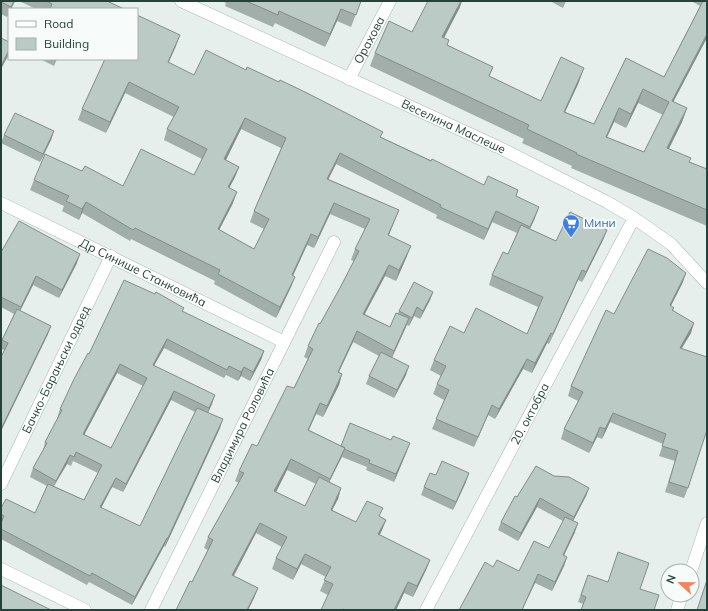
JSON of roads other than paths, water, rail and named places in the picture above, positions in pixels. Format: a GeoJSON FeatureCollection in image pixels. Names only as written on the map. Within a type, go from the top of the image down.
{"type":"FeatureCollection","features":[{"type":"Feature","properties":{"kind":"street","name":"Веселина Маслеше"},"geometry":{"type":"LineString","coordinates":[[181,1],[498,147],[634,218],[671,244],[707,283]]}},
{"type":"Feature","properties":{"kind":"street","name":"Орахова"},"geometry":{"type":"LineString","coordinates":[[349,79],[390,1]]}},
{"type":"Feature","properties":{"kind":"street","name":"Др Синише Станковића"},"geometry":{"type":"LineString","coordinates":[[1,203],[284,342]]}},
{"type":"Feature","properties":{"kind":"street","name":"20. октобра"},"geometry":{"type":"LineString","coordinates":[[426,610],[634,218]]}},
{"type":"Feature","properties":{"kind":"street","name":"Владимира Роловића"},"geometry":{"type":"LineString","coordinates":[[151,610],[334,242]]}},
{"type":"Feature","properties":{"kind":"street","name":"Бачко-Барањски одред"},"geometry":{"type":"LineString","coordinates":[[1,484],[111,256]]}},
{"type":"Feature","properties":{"kind":"street"},"geometry":{"type":"LineString","coordinates":[[694,563],[707,523]]}},
{"type":"Feature","properties":{"kind":"street"},"geometry":{"type":"LineString","coordinates":[[1,569],[85,610]]}},
{"type":"Feature","properties":{"kind":"place","name":"Мини"},"geometry":{"type":"Point","coordinates":[571,238]}}]}
